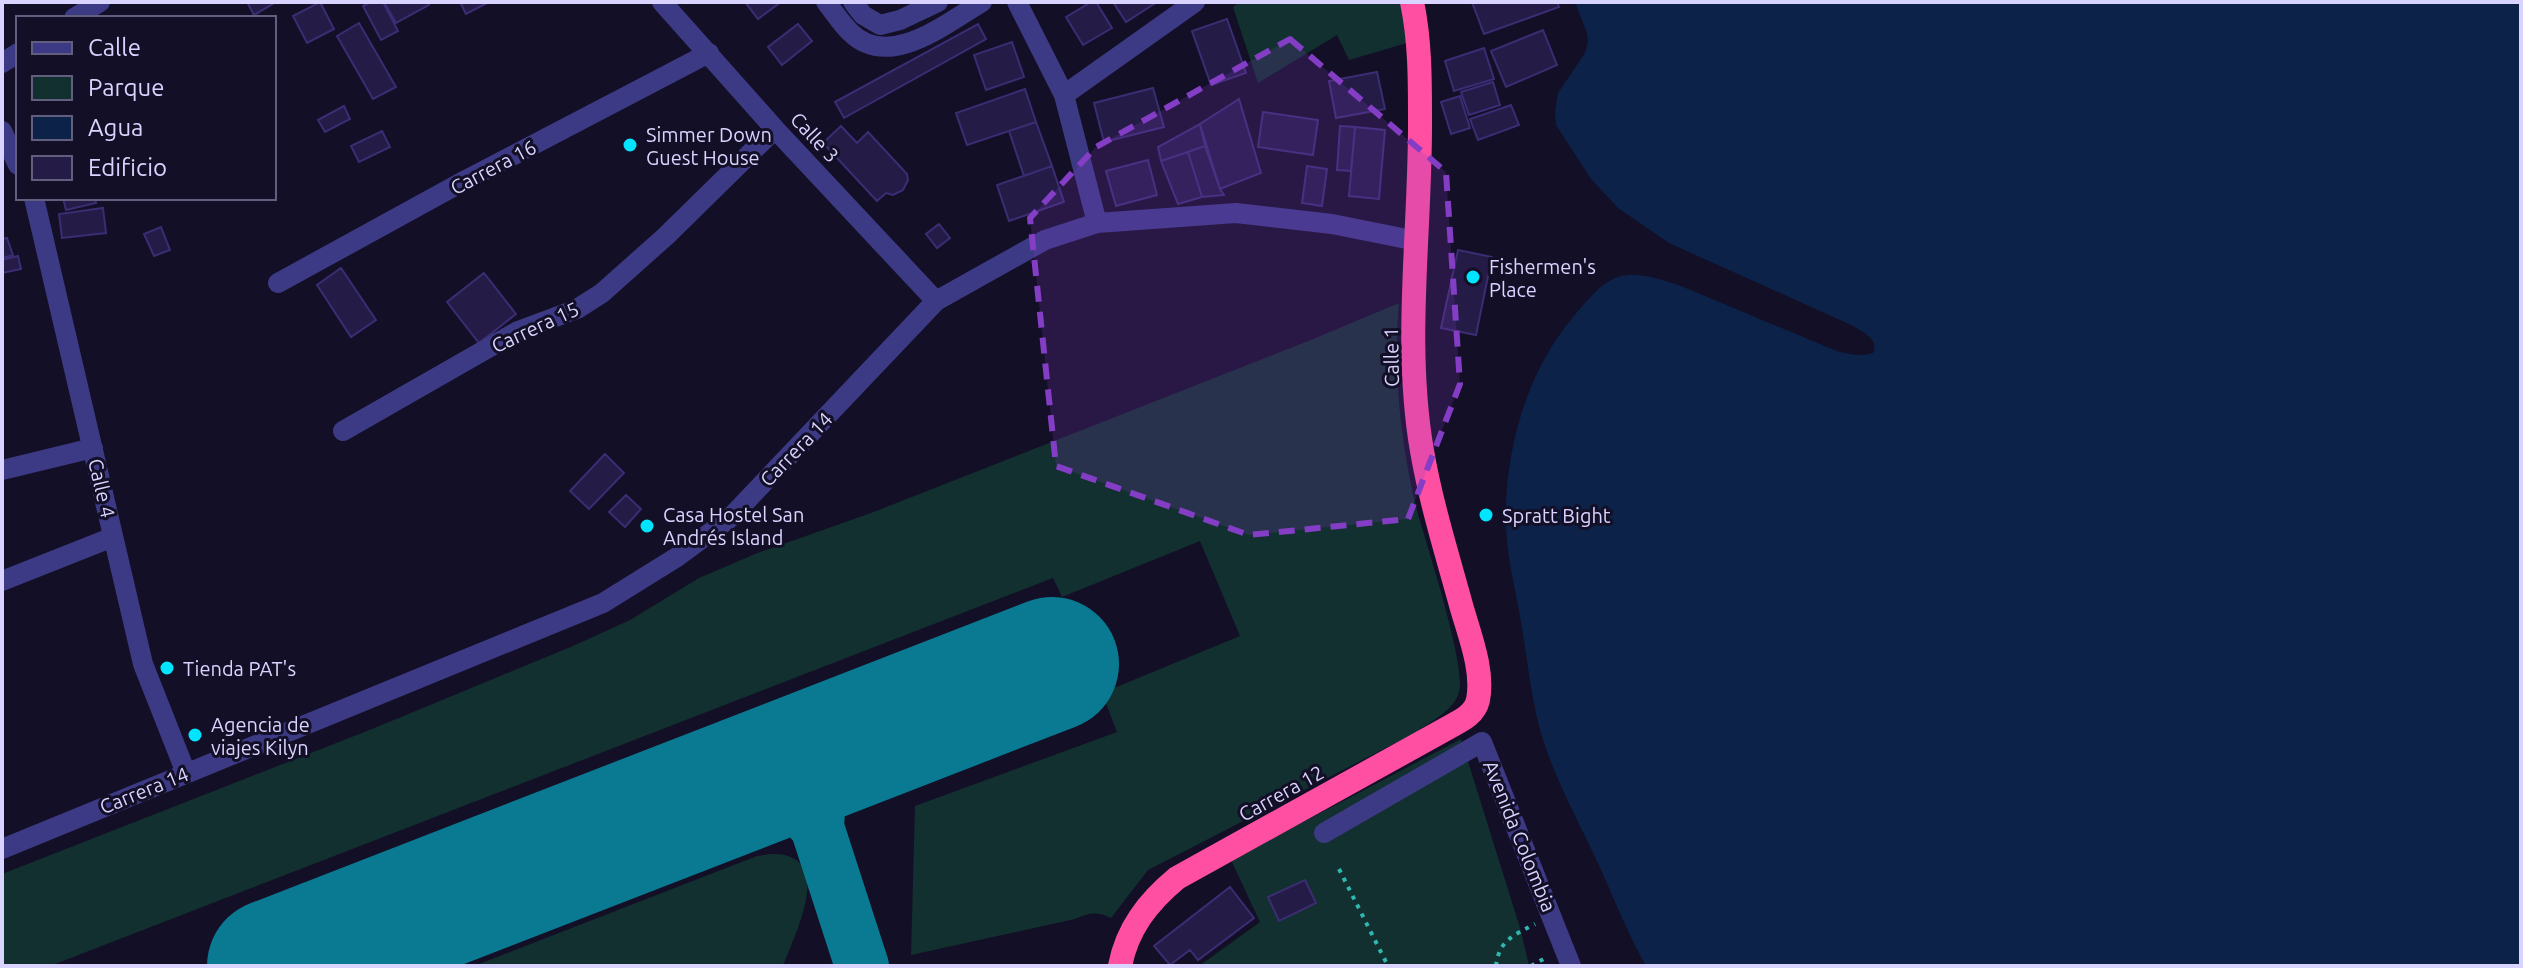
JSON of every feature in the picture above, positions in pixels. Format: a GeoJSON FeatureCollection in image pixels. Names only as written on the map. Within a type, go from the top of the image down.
{"type":"FeatureCollection","features":[{"type":"Feature","properties":{"kind":"highway","name":"Calle 1"},"geometry":{"type":"LineString","coordinates":[[1412,2],[1420,74],[1413,360],[1417,416],[1431,496],[1475,654],[1479,690],[1477,704]]}},
{"type":"Feature","properties":{"kind":"highway","name":"Carrera 12"},"geometry":{"type":"LineString","coordinates":[[1123,954],[1140,916],[1156,895],[1177,878],[1438,734],[1469,715],[1477,704]]}},
{"type":"Feature","properties":{"kind":"street"},"geometry":{"type":"LineString","coordinates":[[77,16],[100,2]]}},
{"type":"Feature","properties":{"kind":"street","name":"Calle 3"},"geometry":{"type":"LineString","coordinates":[[662,2],[775,129],[936,301]]}},
{"type":"Feature","properties":{"kind":"street"},"geometry":{"type":"LineString","coordinates":[[826,2],[852,34],[876,46],[899,46],[925,36],[982,2]]}},
{"type":"Feature","properties":{"kind":"street"},"geometry":{"type":"LineString","coordinates":[[853,2],[863,15],[880,25],[900,20],[938,2]]}},
{"type":"Feature","properties":{"kind":"street"},"geometry":{"type":"LineString","coordinates":[[1017,2],[1064,95],[1097,223]]}},
{"type":"Feature","properties":{"kind":"street"},"geometry":{"type":"LineString","coordinates":[[1064,95],[1195,2]]}},
{"type":"Feature","properties":{"kind":"street"},"geometry":{"type":"LineString","coordinates":[[876,46],[880,25]]}},
{"type":"Feature","properties":{"kind":"street","name":"Carrera 16"},"geometry":{"type":"LineString","coordinates":[[278,283],[462,182],[709,53]]}},
{"type":"Feature","properties":{"kind":"street","name":"Carrera 15"},"geometry":{"type":"LineString","coordinates":[[343,431],[518,331],[577,309],[602,293],[666,236],[775,129]]}},
{"type":"Feature","properties":{"kind":"street"},"geometry":{"type":"LineString","coordinates":[[2,131],[16,161]]}},
{"type":"Feature","properties":{"kind":"street","name":"Calle 4"},"geometry":{"type":"LineString","coordinates":[[36,200],[143,664],[186,773]]}},
{"type":"Feature","properties":{"kind":"street","name":"Carrera 14"},"geometry":{"type":"LineString","coordinates":[[2,849],[603,603],[677,557],[730,518],[936,301],[1045,240],[1097,223],[1236,213],[1332,224],[1417,241]]}},
{"type":"Feature","properties":{"kind":"street"},"geometry":{"type":"LineString","coordinates":[[2,470],[93,448]]}},
{"type":"Feature","properties":{"kind":"street"},"geometry":{"type":"LineString","coordinates":[[2,581],[113,537]]}},
{"type":"Feature","properties":{"kind":"street","name":"Avenida Colombia"},"geometry":{"type":"LineString","coordinates":[[1324,833],[1482,742],[1571,966]]}},
{"type":"Feature","properties":{"kind":"path"},"geometry":{"type":"LineString","coordinates":[[1339,869],[1388,966]]}},
{"type":"Feature","properties":{"kind":"path"},"geometry":{"type":"LineString","coordinates":[[1496,966],[1499,949],[1510,936],[1551,915]]}},
{"type":"Feature","properties":{"kind":"highlighted area"},"geometry":{"type":"Polygon","coordinates":[[[1290,39],[1446,172],[1460,384],[1408,519],[1249,535],[1056,466],[1030,218],[1096,147],[1290,39]]]}},
{"type":"Feature","properties":{"kind":"green space"},"geometry":{"type":"Polygon","coordinates":[[[1240,2],[1400,2],[1407,43],[1349,60],[1337,35],[1258,83],[1233,7],[1240,2]]]}},
{"type":"Feature","properties":{"kind":"green space"},"geometry":{"type":"Polygon","coordinates":[[[1399,303],[1397,378],[1405,453],[1415,503],[1457,656],[1460,678],[1456,699],[1447,710],[1415,733],[1148,870],[1111,918],[1089,914],[911,955],[915,806],[1117,732],[1102,693],[1240,636],[1200,541],[1062,597],[1053,578],[50,966],[2,966],[2,874],[372,729],[573,646],[630,620],[699,578],[755,554],[871,513],[1399,303]]]}},
{"type":"Feature","properties":{"kind":"green space"},"geometry":{"type":"Polygon","coordinates":[[[1461,739],[1529,966],[1199,966],[1260,922],[1231,860],[1461,739]]]}},
{"type":"Feature","properties":{"kind":"green space"},"geometry":{"type":"Polygon","coordinates":[[[757,856],[791,857],[802,866],[807,880],[802,916],[783,966],[474,966],[757,856]]]}},
{"type":"Feature","properties":{"kind":"water"},"geometry":{"type":"Polygon","coordinates":[[[1575,2],[2521,2],[2521,966],[1646,966],[1560,785],[1536,713],[1506,526],[1513,445],[1529,393],[1553,344],[1583,305],[1606,283],[1629,275],[1643,275],[1681,286],[1834,350],[1863,355],[1873,353],[1874,344],[1851,325],[1669,243],[1618,208],[1591,179],[1556,125],[1558,93],[1585,53],[1588,42],[1575,2]]]}},
{"type":"Feature","properties":{"kind":"building"},"geometry":{"type":"Polygon","coordinates":[[[247,2],[276,2],[254,15],[247,2]]]}},
{"type":"Feature","properties":{"kind":"building"},"geometry":{"type":"Polygon","coordinates":[[[320,2],[334,29],[307,43],[293,16],[320,2]]]}},
{"type":"Feature","properties":{"kind":"building"},"geometry":{"type":"Polygon","coordinates":[[[383,2],[398,31],[381,40],[363,6],[383,2]]]}},
{"type":"Feature","properties":{"kind":"building"},"geometry":{"type":"Polygon","coordinates":[[[384,2],[427,2],[429,5],[396,23],[384,2]]]}},
{"type":"Feature","properties":{"kind":"building"},"geometry":{"type":"Polygon","coordinates":[[[460,2],[489,2],[466,14],[460,2]]]}},
{"type":"Feature","properties":{"kind":"building"},"geometry":{"type":"Polygon","coordinates":[[[745,2],[781,2],[758,19],[745,2]]]}},
{"type":"Feature","properties":{"kind":"building"},"geometry":{"type":"Polygon","coordinates":[[[1096,2],[1112,28],[1083,45],[1066,17],[1096,2]]]}},
{"type":"Feature","properties":{"kind":"building"},"geometry":{"type":"Polygon","coordinates":[[[1113,2],[1157,2],[1126,22],[1113,2]]]}},
{"type":"Feature","properties":{"kind":"building"},"geometry":{"type":"Polygon","coordinates":[[[1472,2],[1557,2],[1559,7],[1484,34],[1472,2]]]}},
{"type":"Feature","properties":{"kind":"building"},"geometry":{"type":"Polygon","coordinates":[[[1227,19],[1246,73],[1211,85],[1192,31],[1227,19]]]}},
{"type":"Feature","properties":{"kind":"building"},"geometry":{"type":"Polygon","coordinates":[[[359,23],[396,87],[373,99],[337,36],[359,23]]]}},
{"type":"Feature","properties":{"kind":"building"},"geometry":{"type":"Polygon","coordinates":[[[798,24],[812,41],[782,65],[768,47],[798,24]]]}},
{"type":"Feature","properties":{"kind":"building"},"geometry":{"type":"Polygon","coordinates":[[[978,24],[986,39],[844,118],[835,102],[978,24]]]}},
{"type":"Feature","properties":{"kind":"building"},"geometry":{"type":"Polygon","coordinates":[[[1543,30],[1557,65],[1506,87],[1491,51],[1543,30]]]}},
{"type":"Feature","properties":{"kind":"building"},"geometry":{"type":"Polygon","coordinates":[[[1012,42],[1024,77],[986,90],[974,55],[1012,42]]]}},
{"type":"Feature","properties":{"kind":"building"},"geometry":{"type":"Polygon","coordinates":[[[1484,48],[1494,79],[1454,91],[1445,61],[1484,48]]]}},
{"type":"Feature","properties":{"kind":"building"},"geometry":{"type":"Polygon","coordinates":[[[1377,72],[1385,109],[1336,118],[1329,81],[1377,72]]]}},
{"type":"Feature","properties":{"kind":"building"},"geometry":{"type":"Polygon","coordinates":[[[1493,82],[1500,105],[1469,115],[1461,92],[1493,82]]]}},
{"type":"Feature","properties":{"kind":"building"},"geometry":{"type":"Polygon","coordinates":[[[1153,88],[1164,127],[1104,142],[1094,103],[1153,88]]]}},
{"type":"Feature","properties":{"kind":"building"},"geometry":{"type":"Polygon","coordinates":[[[1025,89],[1036,122],[967,145],[956,113],[1025,89]]]}},
{"type":"Feature","properties":{"kind":"building"},"geometry":{"type":"Polygon","coordinates":[[[1460,96],[1470,128],[1451,134],[1441,102],[1460,96]]]}},
{"type":"Feature","properties":{"kind":"building"},"geometry":{"type":"Polygon","coordinates":[[[1239,99],[1261,173],[1220,189],[1200,124],[1239,99]]]}},
{"type":"Feature","properties":{"kind":"building"},"geometry":{"type":"Polygon","coordinates":[[[1511,105],[1519,125],[1478,140],[1470,119],[1511,105]]]}},
{"type":"Feature","properties":{"kind":"building"},"geometry":{"type":"Polygon","coordinates":[[[344,106],[350,119],[325,132],[318,120],[344,106]]]}},
{"type":"Feature","properties":{"kind":"building"},"geometry":{"type":"Polygon","coordinates":[[[1263,112],[1318,120],[1313,155],[1258,147],[1263,112]]]}},
{"type":"Feature","properties":{"kind":"building"},"geometry":{"type":"Polygon","coordinates":[[[1036,122],[1052,166],[1024,176],[1009,131],[1036,122]]]}},
{"type":"Feature","properties":{"kind":"building"},"geometry":{"type":"Polygon","coordinates":[[[1200,124],[1205,146],[1161,161],[1158,147],[1200,124]]]}},
{"type":"Feature","properties":{"kind":"building"},"geometry":{"type":"Polygon","coordinates":[[[841,126],[857,143],[868,132],[907,174],[908,180],[903,190],[893,195],[886,193],[877,201],[823,143],[841,126]]]}},
{"type":"Feature","properties":{"kind":"building"},"geometry":{"type":"Polygon","coordinates":[[[1340,126],[1355,127],[1351,171],[1337,170],[1340,126]]]}},
{"type":"Feature","properties":{"kind":"building"},"geometry":{"type":"Polygon","coordinates":[[[1355,127],[1385,130],[1379,199],[1349,196],[1355,127]]]}},
{"type":"Feature","properties":{"kind":"building"},"geometry":{"type":"Polygon","coordinates":[[[382,131],[390,147],[359,162],[351,146],[382,131]]]}},
{"type":"Feature","properties":{"kind":"building"},"geometry":{"type":"Polygon","coordinates":[[[1205,146],[1224,195],[1202,197],[1188,152],[1205,146]]]}},
{"type":"Feature","properties":{"kind":"building"},"geometry":{"type":"Polygon","coordinates":[[[1188,152],[1202,197],[1178,204],[1161,161],[1188,152]]]}},
{"type":"Feature","properties":{"kind":"building"},"geometry":{"type":"Polygon","coordinates":[[[1148,160],[1157,195],[1116,206],[1106,171],[1148,160]]]}},
{"type":"Feature","properties":{"kind":"building"},"geometry":{"type":"Polygon","coordinates":[[[1052,166],[1064,202],[1009,221],[997,185],[1052,166]]]}},
{"type":"Feature","properties":{"kind":"building"},"geometry":{"type":"Polygon","coordinates":[[[1307,166],[1327,169],[1322,206],[1302,203],[1307,166]]]}},
{"type":"Feature","properties":{"kind":"building"},"geometry":{"type":"Polygon","coordinates":[[[64,200],[95,200],[96,203],[66,210],[64,200]]]}},
{"type":"Feature","properties":{"kind":"building"},"geometry":{"type":"Polygon","coordinates":[[[103,208],[106,233],[62,238],[59,214],[103,208]]]}},
{"type":"Feature","properties":{"kind":"building"},"geometry":{"type":"Polygon","coordinates":[[[939,224],[950,238],[937,248],[926,234],[939,224]]]}},
{"type":"Feature","properties":{"kind":"building"},"geometry":{"type":"Polygon","coordinates":[[[161,227],[170,250],[154,256],[144,234],[161,227]]]}},
{"type":"Feature","properties":{"kind":"building"},"geometry":{"type":"Polygon","coordinates":[[[7,238],[13,255],[2,258],[2,239],[7,238]]]}},
{"type":"Feature","properties":{"kind":"building"},"geometry":{"type":"Polygon","coordinates":[[[1458,250],[1492,257],[1476,335],[1441,328],[1458,250]]]}},
{"type":"Feature","properties":{"kind":"building"},"geometry":{"type":"Polygon","coordinates":[[[18,256],[21,269],[2,273],[2,260],[18,256]]]}},
{"type":"Feature","properties":{"kind":"building"},"geometry":{"type":"Polygon","coordinates":[[[341,268],[376,320],[351,337],[317,285],[341,268]]]}},
{"type":"Feature","properties":{"kind":"building"},"geometry":{"type":"Polygon","coordinates":[[[484,273],[516,314],[479,343],[447,302],[484,273]]]}},
{"type":"Feature","properties":{"kind":"building"},"geometry":{"type":"Polygon","coordinates":[[[605,454],[624,473],[589,509],[570,491],[605,454]]]}},
{"type":"Feature","properties":{"kind":"building"},"geometry":{"type":"Polygon","coordinates":[[[626,495],[641,509],[625,527],[609,512],[626,495]]]}},
{"type":"Feature","properties":{"kind":"building"},"geometry":{"type":"Polygon","coordinates":[[[1305,880],[1316,903],[1279,921],[1268,897],[1305,880]]]}},
{"type":"Feature","properties":{"kind":"building"},"geometry":{"type":"Polygon","coordinates":[[[1230,887],[1254,918],[1198,960],[1190,950],[1170,965],[1154,946],[1230,887]]]}},
{"type":"Feature","properties":{"kind":"taxiway"},"geometry":{"type":"LineString","coordinates":[[856,739],[826,778],[817,827],[862,966]]}},
{"type":"Feature","properties":{"kind":"taxiway"},"geometry":{"type":"LineString","coordinates":[[739,784],[782,798],[817,827]]}},
{"type":"Feature","properties":{"kind":"runway"},"geometry":{"type":"LineString","coordinates":[[274,966],[1052,664]]}},
{"type":"Feature","properties":{"kind":"place","name":"Simmer Down Guest House"},"geometry":{"type":"Point","coordinates":[630,145]}},
{"type":"Feature","properties":{"kind":"place","name":"Fishermen's Place"},"geometry":{"type":"Point","coordinates":[1473,277]}},
{"type":"Feature","properties":{"kind":"place","name":"Spratt Bight"},"geometry":{"type":"Point","coordinates":[1486,515]}},
{"type":"Feature","properties":{"kind":"place","name":"Casa Hostel San Andrés Island"},"geometry":{"type":"Point","coordinates":[647,526]}},
{"type":"Feature","properties":{"kind":"place","name":"Tienda PAT's"},"geometry":{"type":"Point","coordinates":[167,668]}},
{"type":"Feature","properties":{"kind":"place","name":"Agencia de viajes Kilyn"},"geometry":{"type":"Point","coordinates":[195,735]}}]}
